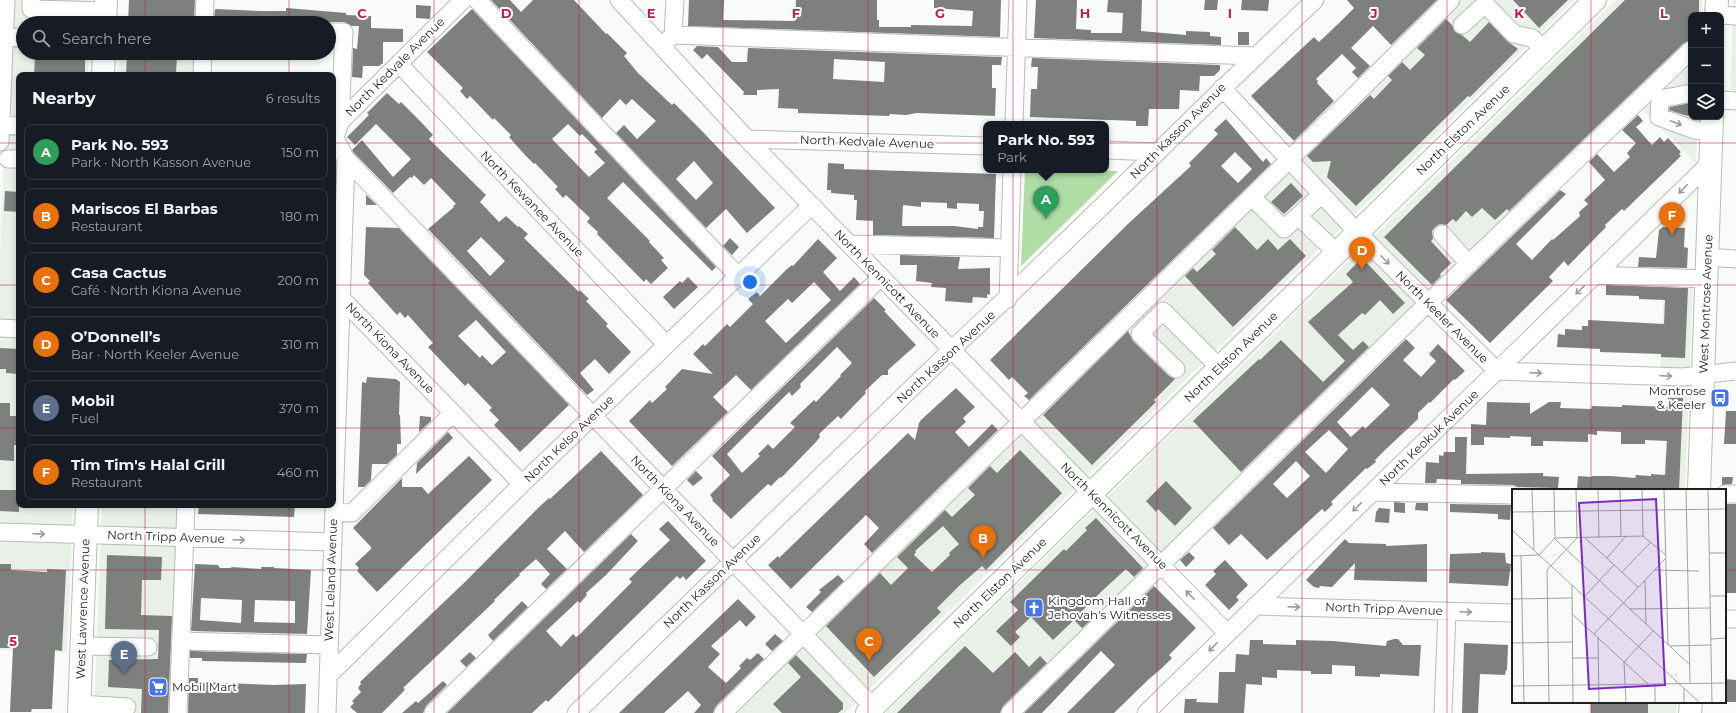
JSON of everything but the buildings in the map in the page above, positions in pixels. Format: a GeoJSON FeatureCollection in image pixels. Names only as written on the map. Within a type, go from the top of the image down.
{"type":"FeatureCollection","features":[{"type":"Feature","properties":{"kind":"main road","name":"North Elston Avenue"},"geometry":{"type":"LineString","coordinates":[[870,710],[1595,0]]}},
{"type":"Feature","properties":{"kind":"main road"},"geometry":{"type":"LineString","coordinates":[[1716,12],[1717,0]]}},
{"type":"Feature","properties":{"kind":"main road"},"geometry":{"type":"LineString","coordinates":[[103,72],[104,60]]}},
{"type":"Feature","properties":{"kind":"main road","name":"West Montrose Avenue"},"geometry":{"type":"LineString","coordinates":[[1699,489],[1712,125]]}},
{"type":"Feature","properties":{"kind":"main road","name":"West Lawrence Avenue"},"geometry":{"type":"LineString","coordinates":[[79,708],[87,508]]}},
{"type":"Feature","properties":{"kind":"main road"},"geometry":{"type":"LineString","coordinates":[[1690,713],[1691,703]]}},
{"type":"Feature","properties":{"kind":"street"},"geometry":{"type":"LineString","coordinates":[[6,0],[3,29],[0,131],[16,127]]}},
{"type":"Feature","properties":{"kind":"street"},"geometry":{"type":"LineString","coordinates":[[31,0],[31,9],[106,11]]}},
{"type":"Feature","properties":{"kind":"street"},"geometry":{"type":"LineString","coordinates":[[204,16],[205,0]]}},
{"type":"Feature","properties":{"kind":"street","name":"North Kedvale Avenue"},"geometry":{"type":"LineString","coordinates":[[336,132],[398,64],[463,0]]}},
{"type":"Feature","properties":{"kind":"street"},"geometry":{"type":"LineString","coordinates":[[477,0],[738,276]]}},
{"type":"Feature","properties":{"kind":"street","name":"North Kennicott Avenue"},"geometry":{"type":"LineString","coordinates":[[619,0],[668,41],[747,139],[1227,633]]}},
{"type":"Feature","properties":{"kind":"street"},"geometry":{"type":"LineString","coordinates":[[675,0],[668,41],[1017,47],[1255,56]]}},
{"type":"Feature","properties":{"kind":"street"},"geometry":{"type":"LineString","coordinates":[[1014,121],[1018,0]]}},
{"type":"Feature","properties":{"kind":"street","name":"North Kasson Avenue"},"geometry":{"type":"LineString","coordinates":[[576,713],[951,350],[1008,299],[1222,88],[1315,0]]}},
{"type":"Feature","properties":{"kind":"street"},"geometry":{"type":"LineString","coordinates":[[722,713],[1020,421],[1290,160],[1451,0]]}},
{"type":"Feature","properties":{"kind":"street"},"geometry":{"type":"LineString","coordinates":[[1462,25],[1485,4],[1514,34],[1532,38],[1544,50]]}},
{"type":"Feature","properties":{"kind":"street"},"geometry":{"type":"LineString","coordinates":[[1724,15],[1736,16]]}},
{"type":"Feature","properties":{"kind":"street"},"geometry":{"type":"LineString","coordinates":[[3,29],[16,35]]}},
{"type":"Feature","properties":{"kind":"street"},"geometry":{"type":"LineString","coordinates":[[336,32],[344,32],[336,132]]}},
{"type":"Feature","properties":{"kind":"street"},"geometry":{"type":"LineString","coordinates":[[1010,713],[1468,264],[1656,94],[1688,54]]}},
{"type":"Feature","properties":{"kind":"street"},"geometry":{"type":"LineString","coordinates":[[202,72],[203,60]]}},
{"type":"Feature","properties":{"kind":"street","name":"North Kewanee Avenue"},"geometry":{"type":"LineString","coordinates":[[398,64],[666,344]]}},
{"type":"Feature","properties":{"kind":"street","name":"North Keeler Avenue"},"geometry":{"type":"LineString","coordinates":[[1222,88],[1358,232],[1497,371],[1682,377],[1736,371]]}},
{"type":"Feature","properties":{"kind":"street"},"geometry":{"type":"LineString","coordinates":[[1656,94],[1688,93]]}},
{"type":"Feature","properties":{"kind":"street"},"geometry":{"type":"LineString","coordinates":[[1656,94],[1659,117],[1695,130],[1712,125]]}},
{"type":"Feature","properties":{"kind":"street"},"geometry":{"type":"LineString","coordinates":[[1724,100],[1736,101]]}},
{"type":"Feature","properties":{"kind":"street","name":"West Leland Avenue"},"geometry":{"type":"LineString","coordinates":[[336,132],[346,159],[338,239],[341,298],[336,339]]}},
{"type":"Feature","properties":{"kind":"street","name":"North Kedvale Avenue"},"geometry":{"type":"LineString","coordinates":[[747,139],[983,146]]}},
{"type":"Feature","properties":{"kind":"street"},"geometry":{"type":"LineString","coordinates":[[1109,150],[1157,152]]}},
{"type":"Feature","properties":{"kind":"street","name":"North Kiona Avenue"},"geometry":{"type":"LineString","coordinates":[[346,159],[803,634],[870,710]]}},
{"type":"Feature","properties":{"kind":"street","name":"North Keokuk Avenue"},"geometry":{"type":"LineString","coordinates":[[1146,713],[1711,162]]}},
{"type":"Feature","properties":{"kind":"street"},"geometry":{"type":"LineString","coordinates":[[1008,299],[1012,173]]}},
{"type":"Feature","properties":{"kind":"street"},"geometry":{"type":"LineString","coordinates":[[1252,197],[1284,229],[1322,194]]}},
{"type":"Feature","properties":{"kind":"street","name":"North Kelso Avenue"},"geometry":{"type":"LineString","coordinates":[[328,676],[522,484],[812,205]]}},
{"type":"Feature","properties":{"kind":"street"},"geometry":{"type":"LineString","coordinates":[[1298,216],[1337,253]]}},
{"type":"Feature","properties":{"kind":"street"},"geometry":{"type":"LineString","coordinates":[[1442,234],[1468,264]]}},
{"type":"Feature","properties":{"kind":"street"},"geometry":{"type":"LineString","coordinates":[[849,244],[1010,248]]}},
{"type":"Feature","properties":{"kind":"street"},"geometry":{"type":"LineString","coordinates":[[1707,257],[1736,259]]}},
{"type":"Feature","properties":{"kind":"street"},"geometry":{"type":"LineString","coordinates":[[1595,276],[1706,279]]}},
{"type":"Feature","properties":{"kind":"street"},"geometry":{"type":"LineString","coordinates":[[433,713],[881,278]]}},
{"type":"Feature","properties":{"kind":"street","name":"North Kiona Avenue"},"geometry":{"type":"LineString","coordinates":[[341,298],[522,484]]}},
{"type":"Feature","properties":{"kind":"street"},"geometry":{"type":"LineString","coordinates":[[1176,369],[1140,334],[1163,311],[1220,368]]}},
{"type":"Feature","properties":{"kind":"street"},"geometry":{"type":"LineString","coordinates":[[0,328],[16,329]]}},
{"type":"Feature","properties":{"kind":"street"},"geometry":{"type":"LineString","coordinates":[[334,512],[352,513],[453,413]]}},
{"type":"Feature","properties":{"kind":"street"},"geometry":{"type":"LineString","coordinates":[[1373,492],[1512,495]]}},
{"type":"Feature","properties":{"kind":"street"},"geometry":{"type":"LineString","coordinates":[[178,713],[186,508]]}},
{"type":"Feature","properties":{"kind":"street","name":"West Leland Avenue"},"geometry":{"type":"LineString","coordinates":[[327,713],[334,508]]}},
{"type":"Feature","properties":{"kind":"street","name":"North Tripp Avenue"},"geometry":{"type":"LineString","coordinates":[[0,532],[333,542]]}},
{"type":"Feature","properties":{"kind":"street","name":"North Tripp Avenue"},"geometry":{"type":"LineString","coordinates":[[1255,606],[1512,613]]}},
{"type":"Feature","properties":{"kind":"street"},"geometry":{"type":"LineString","coordinates":[[1443,713],[1447,611]]}},
{"type":"Feature","properties":{"kind":"street"},"geometry":{"type":"LineString","coordinates":[[180,641],[329,645]]}},
{"type":"Feature","properties":{"kind":"street"},"geometry":{"type":"LineString","coordinates":[[82,646],[148,647]]}},
{"type":"Feature","properties":{"kind":"street"},"geometry":{"type":"LineString","coordinates":[[79,708],[127,707]]}},
{"type":"Feature","properties":{"kind":"shaded area"},"geometry":{"type":"Polygon","coordinates":[[[10,0],[91,0],[90,16],[16,16],[16,60],[89,60],[88,72],[16,72],[16,508],[73,508],[67,652],[0,650],[0,257],[10,0]]]}},
{"type":"Feature","properties":{"kind":"shaded area"},"geometry":{"type":"Polygon","coordinates":[[[1450,0],[1574,0],[845,713],[720,713],[1450,0]]]}},
{"type":"Feature","properties":{"kind":"shaded area"},"geometry":{"type":"Polygon","coordinates":[[[1616,0],[1702,0],[1701,12],[1688,12],[1688,120],[1697,120],[1696,163],[1635,102],[1010,713],[886,713],[1616,0]]]}},
{"type":"Feature","properties":{"kind":"shaded area"},"geometry":{"type":"Polygon","coordinates":[[[1733,0],[1736,0],[1736,103],[1730,102],[1733,0]]]}},
{"type":"Feature","properties":{"kind":"shaded area"},"geometry":{"type":"Polygon","coordinates":[[[119,60],[200,60],[199,72],[118,72],[119,60]]]}},
{"type":"Feature","properties":{"kind":"shaded area"},"geometry":{"type":"Polygon","coordinates":[[[1664,279],[1693,281],[1685,489],[1664,489],[1668,375],[1660,375],[1664,279]]]}},
{"type":"Feature","properties":{"kind":"shaded area"},"geometry":{"type":"Polygon","coordinates":[[[102,508],[183,508],[175,713],[94,713],[102,508]]]}},
{"type":"Feature","properties":{"kind":"shaded area"},"geometry":{"type":"Polygon","coordinates":[[[1589,703],[1677,703],[1676,713],[1588,713],[1589,703]]]}},
{"type":"Feature","properties":{"kind":"green space"},"geometry":{"type":"Polygon","coordinates":[[[1109,171],[1118,171],[1021,266],[1025,173],[1109,173],[1109,171]]]}},
{"type":"Feature","properties":{"kind":"place","name":"Park No. 593"},"geometry":{"type":"Point","coordinates":[1046,219]}},
{"type":"Feature","properties":{"kind":"place","name":"Tim Tim's Halal Grill"},"geometry":{"type":"Point","coordinates":[1672,235]}},
{"type":"Feature","properties":{"kind":"place","name":"O’Donnell’s"},"geometry":{"type":"Point","coordinates":[1362,270]}},
{"type":"Feature","properties":{"kind":"place","name":"Montrose & Keeler"},"geometry":{"type":"Point","coordinates":[1720,398]}},
{"type":"Feature","properties":{"kind":"place","name":"Mariscos El Barbas"},"geometry":{"type":"Point","coordinates":[983,558]}},
{"type":"Feature","properties":{"kind":"place","name":"Kingdom Hall of Jehovah's Witnesses"},"geometry":{"type":"Point","coordinates":[1034,608]}},
{"type":"Feature","properties":{"kind":"place","name":"Casa Cactus"},"geometry":{"type":"Point","coordinates":[869,661]}},
{"type":"Feature","properties":{"kind":"place","name":"Mobil"},"geometry":{"type":"Point","coordinates":[124,674]}},
{"type":"Feature","properties":{"kind":"place","name":"Mobil Mart"},"geometry":{"type":"Point","coordinates":[158,687]}}]}
